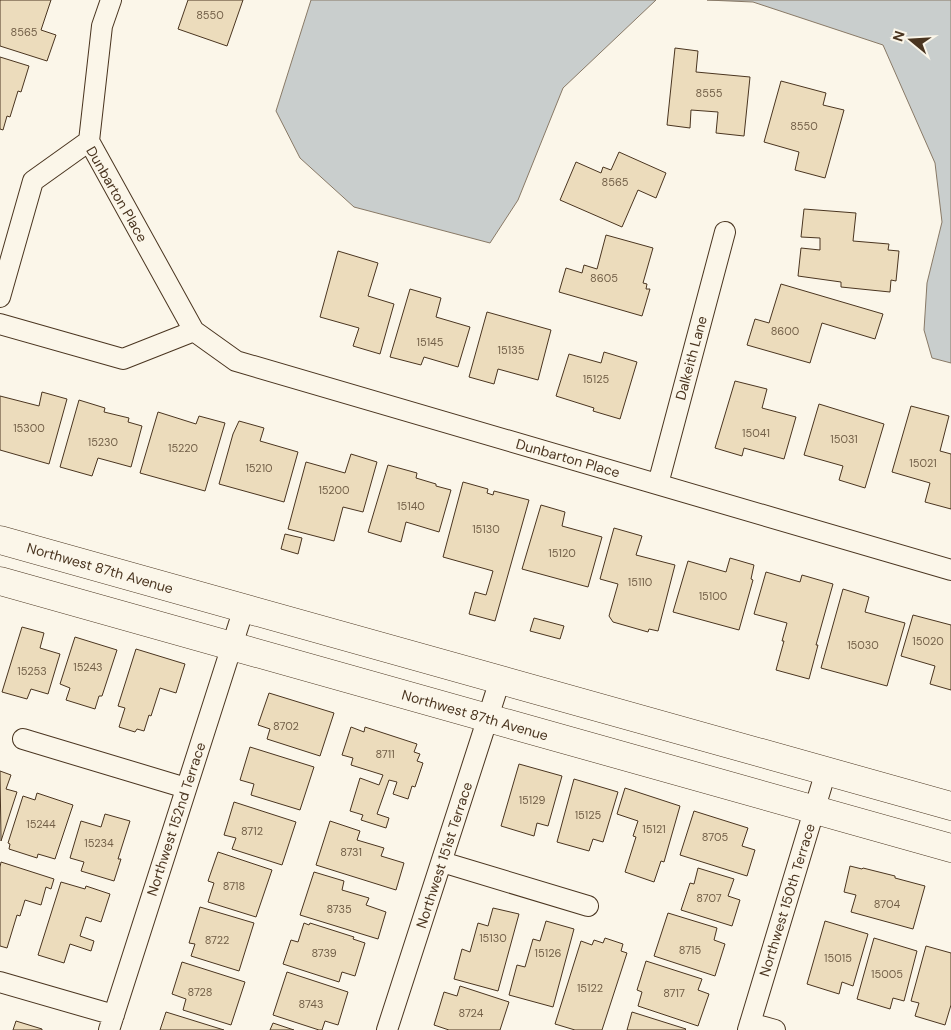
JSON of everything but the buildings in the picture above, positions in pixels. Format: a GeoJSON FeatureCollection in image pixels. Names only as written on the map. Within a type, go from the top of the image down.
{"type":"FeatureCollection","features":[{"type":"Feature","properties":{"kind":"main road","name":"Northwest 87th Avenue"},"geometry":{"type":"LineString","coordinates":[[0,540],[951,806]]}},
{"type":"Feature","properties":{"kind":"main road","name":"Northwest 87th Avenue"},"geometry":{"type":"LineString","coordinates":[[0,582],[951,848]]}},
{"type":"Feature","properties":{"kind":"street"},"geometry":{"type":"LineString","coordinates":[[89,141],[102,26],[111,0]]}},
{"type":"Feature","properties":{"kind":"street","name":"Dunbarton Place"},"geometry":{"type":"LineString","coordinates":[[0,297],[33,180],[89,141],[194,331],[236,361],[951,570]]}},
{"type":"Feature","properties":{"kind":"street","name":"Dalkeith Lane"},"geometry":{"type":"LineString","coordinates":[[658,484],[725,232]]}},
{"type":"Feature","properties":{"kind":"street"},"geometry":{"type":"LineString","coordinates":[[0,324],[123,359],[194,331]]}},
{"type":"Feature","properties":{"kind":"street","name":"Northwest 152nd Terrace"},"geometry":{"type":"LineString","coordinates":[[112,1023],[244,608]]}},
{"type":"Feature","properties":{"kind":"street","name":"Northwest 151st Terrace"},"geometry":{"type":"LineString","coordinates":[[387,1030],[500,680]]}},
{"type":"Feature","properties":{"kind":"street"},"geometry":{"type":"LineString","coordinates":[[23,739],[186,788]]}},
{"type":"Feature","properties":{"kind":"street","name":"Northwest 150th Terrace"},"geometry":{"type":"LineString","coordinates":[[749,1027],[826,771]]}},
{"type":"Feature","properties":{"kind":"street"},"geometry":{"type":"LineString","coordinates":[[442,862],[588,906]]}},
{"type":"Feature","properties":{"kind":"street"},"geometry":{"type":"LineString","coordinates":[[0,982],[112,1023]]}},
{"type":"Feature","properties":{"kind":"street"},"geometry":{"type":"LineString","coordinates":[[749,1027],[775,1030]]}},
{"type":"Feature","properties":{"kind":"shaded area"},"geometry":{"type":"Polygon","coordinates":[[[311,0],[656,0],[563,88],[518,200],[490,243],[354,207],[300,158],[276,111],[311,0]]]}},
{"type":"Feature","properties":{"kind":"shaded area"},"geometry":{"type":"Polygon","coordinates":[[[707,0],[951,0],[951,363],[932,358],[924,330],[927,283],[942,222],[935,163],[883,45],[753,2],[707,0]]]}}]}
